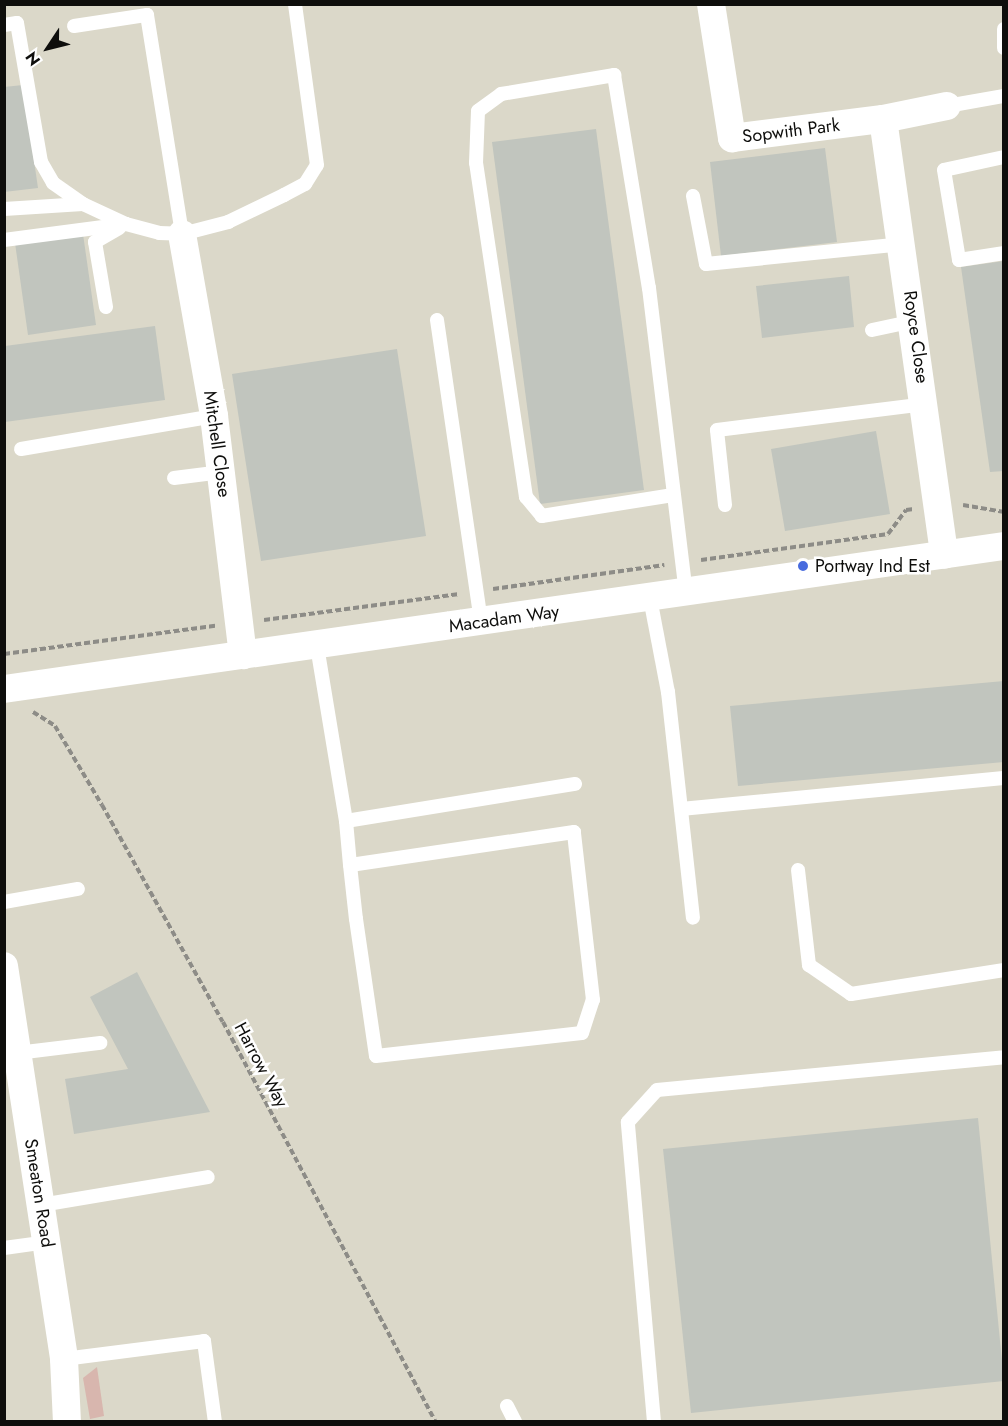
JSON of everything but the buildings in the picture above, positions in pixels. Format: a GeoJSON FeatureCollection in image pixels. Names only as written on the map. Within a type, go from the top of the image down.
{"type":"FeatureCollection","features":[{"type":"Feature","properties":{"kind":"street","name":"Sopwith Park"},"geometry":{"type":"LineString","coordinates":[[711,4],[732,138],[884,119],[947,106]]}},
{"type":"Feature","properties":{"kind":"street","name":"Royce Close"},"geometry":{"type":"LineString","coordinates":[[884,119],[926,404],[944,555]]}},
{"type":"Feature","properties":{"kind":"street","name":"Mitchell Close"},"geometry":{"type":"LineString","coordinates":[[182,234],[214,416],[243,655]]}},
{"type":"Feature","properties":{"kind":"street","name":"Macadam Way"},"geometry":{"type":"LineString","coordinates":[[4,689],[1004,546]]}},
{"type":"Feature","properties":{"kind":"street","name":"Smeaton Road"},"geometry":{"type":"LineString","coordinates":[[4,966],[12,1035],[64,1359],[67,1422]]}},
{"type":"Feature","properties":{"kind":"lane"},"geometry":{"type":"LineString","coordinates":[[4,26],[17,23],[41,162],[53,183],[83,204],[126,224],[159,233],[182,234],[228,222],[284,195],[305,184],[317,165],[295,4]]}},
{"type":"Feature","properties":{"kind":"lane"},"geometry":{"type":"LineString","coordinates":[[74,26],[147,15],[182,234]]}},
{"type":"Feature","properties":{"kind":"lane"},"geometry":{"type":"LineString","coordinates":[[1004,29],[1004,48]]}},
{"type":"Feature","properties":{"kind":"lane"},"geometry":{"type":"LineString","coordinates":[[673,495],[542,516],[526,497],[476,164],[478,111],[501,94],[614,75],[649,288],[686,591]]}},
{"type":"Feature","properties":{"kind":"lane"},"geometry":{"type":"LineString","coordinates":[[947,106],[1004,96]]}},
{"type":"Feature","properties":{"kind":"lane"},"geometry":{"type":"LineString","coordinates":[[1004,157],[944,170],[959,260],[1004,253]]}},
{"type":"Feature","properties":{"kind":"lane"},"geometry":{"type":"LineString","coordinates":[[693,196],[706,264],[903,244]]}},
{"type":"Feature","properties":{"kind":"lane"},"geometry":{"type":"LineString","coordinates":[[4,208],[83,204]]}},
{"type":"Feature","properties":{"kind":"lane"},"geometry":{"type":"LineString","coordinates":[[4,240],[126,224]]}},
{"type":"Feature","properties":{"kind":"lane"},"geometry":{"type":"LineString","coordinates":[[106,307],[95,242],[126,224]]}},
{"type":"Feature","properties":{"kind":"lane"},"geometry":{"type":"LineString","coordinates":[[437,320],[481,622]]}},
{"type":"Feature","properties":{"kind":"lane"},"geometry":{"type":"LineString","coordinates":[[872,330],[914,321]]}},
{"type":"Feature","properties":{"kind":"lane"},"geometry":{"type":"LineString","coordinates":[[725,505],[717,430],[926,404]]}},
{"type":"Feature","properties":{"kind":"lane"},"geometry":{"type":"LineString","coordinates":[[21,448],[214,416]]}},
{"type":"Feature","properties":{"kind":"lane"},"geometry":{"type":"LineString","coordinates":[[174,478],[222,472]]}},
{"type":"Feature","properties":{"kind":"lane"},"geometry":{"type":"LineString","coordinates":[[650,598],[668,692],[693,918]]}},
{"type":"Feature","properties":{"kind":"lane"},"geometry":{"type":"LineString","coordinates":[[317,646],[346,821],[350,865],[376,1056],[582,1033],[593,1000],[574,832],[350,865]]}},
{"type":"Feature","properties":{"kind":"lane"},"geometry":{"type":"LineString","coordinates":[[681,809],[1004,778]]}},
{"type":"Feature","properties":{"kind":"lane"},"geometry":{"type":"LineString","coordinates":[[346,821],[575,784]]}},
{"type":"Feature","properties":{"kind":"lane"},"geometry":{"type":"LineString","coordinates":[[798,870],[809,965],[851,994],[1004,970]]}},
{"type":"Feature","properties":{"kind":"lane"},"geometry":{"type":"LineString","coordinates":[[4,902],[78,889]]}},
{"type":"Feature","properties":{"kind":"lane"},"geometry":{"type":"LineString","coordinates":[[12,1035],[100,1043]]}},
{"type":"Feature","properties":{"kind":"lane"},"geometry":{"type":"LineString","coordinates":[[654,1422],[628,1122],[657,1090],[1004,1057]]}},
{"type":"Feature","properties":{"kind":"lane"},"geometry":{"type":"LineString","coordinates":[[41,1205],[208,1177]]}},
{"type":"Feature","properties":{"kind":"lane"},"geometry":{"type":"LineString","coordinates":[[4,1248],[46,1242]]}},
{"type":"Feature","properties":{"kind":"lane"},"geometry":{"type":"LineString","coordinates":[[64,1359],[204,1341],[215,1422]]}},
{"type":"Feature","properties":{"kind":"lane"},"geometry":{"type":"LineString","coordinates":[[507,1406],[515,1422]]}},
{"type":"Feature","properties":{"kind":"path"},"geometry":{"type":"LineString","coordinates":[[4,654],[888,534],[906,510],[938,505],[1004,512]]}},
{"type":"Feature","properties":{"kind":"path","name":"Harrow Way"},"geometry":{"type":"LineString","coordinates":[[55,726],[223,1022],[436,1422]]}},
{"type":"Feature","properties":{"kind":"shaded area"},"geometry":{"type":"Polygon","coordinates":[[[5,5],[1003,5],[1003,1421],[5,1421],[5,5]]]}},
{"type":"Feature","properties":{"kind":"shaded area"},"geometry":{"type":"Polygon","coordinates":[[[97,1367],[104,1416],[90,1419],[83,1378],[97,1367]]]}},
{"type":"Feature","properties":{"kind":"place","name":"Portway Ind Est"},"geometry":{"type":"Point","coordinates":[803,566]}}]}
